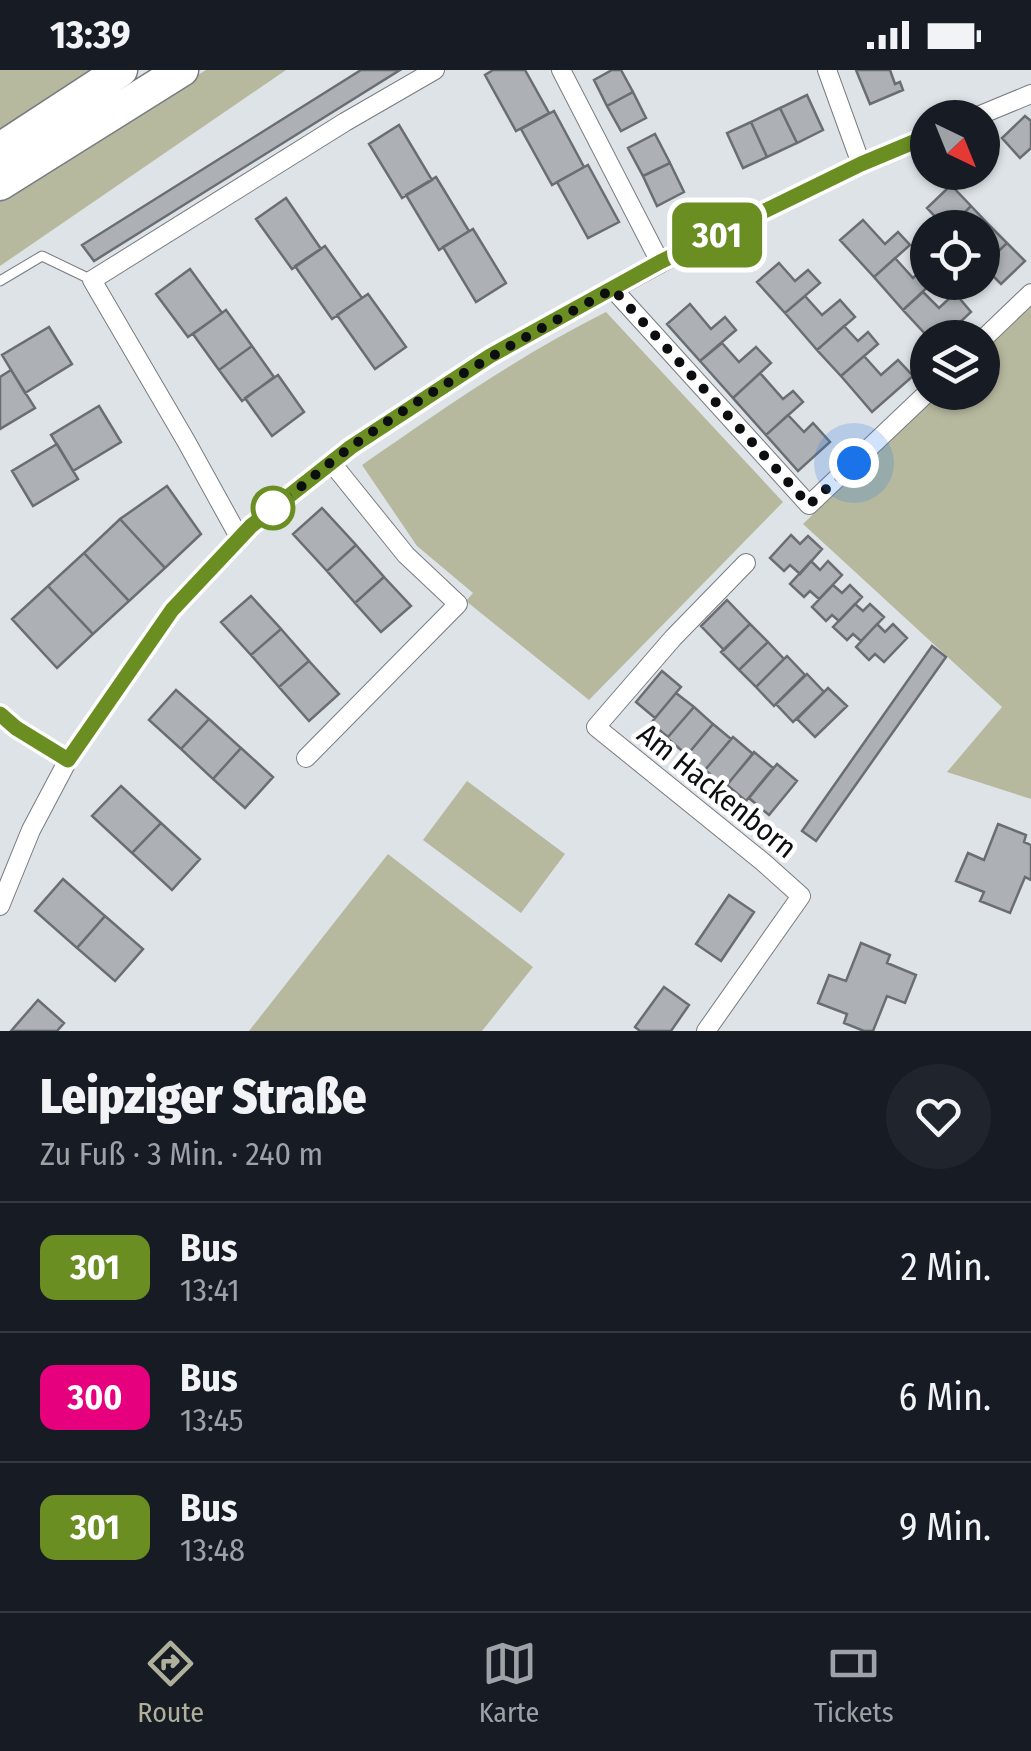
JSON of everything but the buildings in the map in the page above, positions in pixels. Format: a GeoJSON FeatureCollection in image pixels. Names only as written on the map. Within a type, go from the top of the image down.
{"type":"FeatureCollection","features":[{"type":"Feature","properties":{"kind":"highway"},"geometry":{"type":"LineString","coordinates":[[0,149],[121,70]]}},
{"type":"Feature","properties":{"kind":"highway"},"geometry":{"type":"LineString","coordinates":[[0,184],[182,70]]}},
{"type":"Feature","properties":{"kind":"street"},"geometry":{"type":"LineString","coordinates":[[239,538],[92,280],[435,70]]}},
{"type":"Feature","properties":{"kind":"street"},"geometry":{"type":"LineString","coordinates":[[561,70],[660,262]]}},
{"type":"Feature","properties":{"kind":"street"},"geometry":{"type":"LineString","coordinates":[[827,70],[861,164]]}},
{"type":"Feature","properties":{"kind":"street"},"geometry":{"type":"LineString","coordinates":[[1000,107],[1031,94]]}},
{"type":"Feature","properties":{"kind":"street"},"geometry":{"type":"LineString","coordinates":[[0,906],[4,883],[68,760],[172,610],[239,538],[331,462],[490,356],[660,262],[910,144]]}},
{"type":"Feature","properties":{"kind":"street"},"geometry":{"type":"LineString","coordinates":[[613,289],[809,505],[910,409]]}},
{"type":"Feature","properties":{"kind":"street"},"geometry":{"type":"LineString","coordinates":[[1000,323],[1031,293]]}},
{"type":"Feature","properties":{"kind":"street"},"geometry":{"type":"LineString","coordinates":[[306,758],[458,604],[406,555],[331,462]]}},
{"type":"Feature","properties":{"kind":"street","name":"Am Hackenborn"},"geometry":{"type":"LineString","coordinates":[[706,1031],[801,896],[596,727],[673,638],[746,563]]}},
{"type":"Feature","properties":{"kind":"street"},"geometry":{"type":"LineString","coordinates":[[0,714],[68,760]]}},
{"type":"Feature","properties":{"kind":"lane"},"geometry":{"type":"LineString","coordinates":[[0,280],[42,256],[92,280]]}},
{"type":"Feature","properties":{"kind":"green space"},"geometry":{"type":"Polygon","coordinates":[[[0,70],[102,70],[0,132],[0,70]]]}},
{"type":"Feature","properties":{"kind":"green space"},"geometry":{"type":"Polygon","coordinates":[[[206,70],[286,70],[0,266],[0,198],[206,70]]]}},
{"type":"Feature","properties":{"kind":"green space"},"geometry":{"type":"Polygon","coordinates":[[[1031,301],[1031,799],[947,772],[1002,707],[803,524],[920,410],[1000,410],[1000,332],[1031,301]]]}},
{"type":"Feature","properties":{"kind":"green space"},"geometry":{"type":"Polygon","coordinates":[[[606,312],[783,502],[589,700],[466,601],[473,593],[417,546],[362,465],[512,365],[606,312]]]}},
{"type":"Feature","properties":{"kind":"green space"},"geometry":{"type":"Polygon","coordinates":[[[467,781],[565,854],[521,913],[423,840],[467,781]]]}},
{"type":"Feature","properties":{"kind":"green space"},"geometry":{"type":"Polygon","coordinates":[[[388,854],[533,967],[482,1031],[249,1031],[388,854]]]}},
{"type":"Feature","properties":{"kind":"bus line","name":"301"},"geometry":{"type":"LineString","coordinates":[[0,714],[68,760],[172,610],[251,526],[351,447],[490,356],[660,262],[910,144]]}},
{"type":"Feature","properties":{"kind":"route"},"geometry":{"type":"LineString","coordinates":[[273,508],[351,447],[443,385],[613,289],[809,505],[854,463]]}}]}
